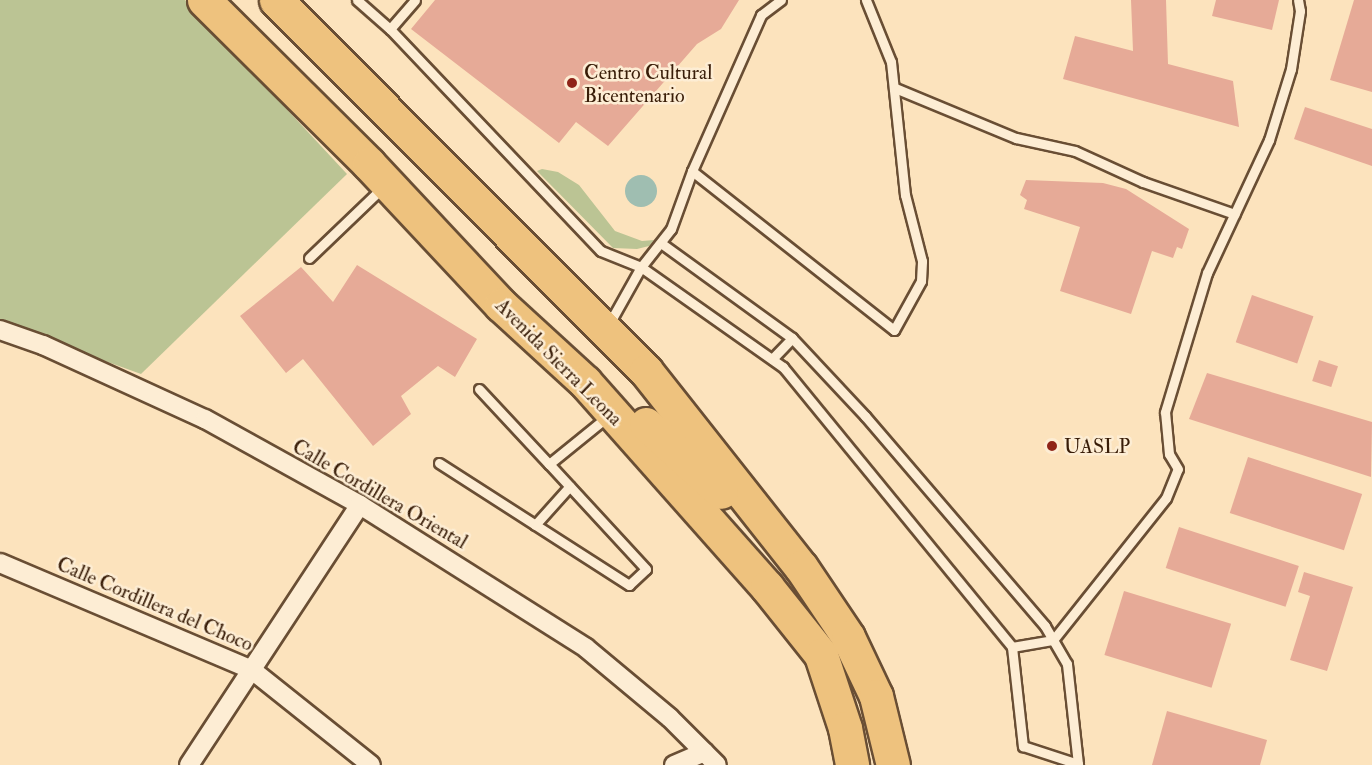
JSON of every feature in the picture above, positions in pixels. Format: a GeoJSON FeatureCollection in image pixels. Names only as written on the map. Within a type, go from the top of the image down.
{"type":"FeatureCollection","features":[{"type":"Feature","properties":{"kind":"highway","name":"Avenida Sierra Leona"},"geometry":{"type":"LineString","coordinates":[[204,0],[387,183],[501,304],[585,382],[767,587],[821,655],[845,728],[852,765]]}},
{"type":"Feature","properties":{"kind":"highway"},"geometry":{"type":"LineString","coordinates":[[276,0],[646,371],[796,560],[848,637],[876,696],[893,765]]}},
{"type":"Feature","properties":{"kind":"highway"},"geometry":{"type":"LineString","coordinates":[[501,304],[573,346],[582,346],[605,330]]}},
{"type":"Feature","properties":{"kind":"highway"},"geometry":{"type":"LineString","coordinates":[[612,413],[636,418],[654,430],[796,560]]}},
{"type":"Feature","properties":{"kind":"street","name":"Calle Cordillera Oriental"},"geometry":{"type":"LineString","coordinates":[[0,330],[43,345],[205,419],[360,505],[586,648],[670,718],[710,758]]}},
{"type":"Feature","properties":{"kind":"street"},"geometry":{"type":"LineString","coordinates":[[189,765],[360,505]]}},
{"type":"Feature","properties":{"kind":"street","name":"Calle Cordillera del Choco"},"geometry":{"type":"LineString","coordinates":[[0,563],[252,670],[371,765]]}},
{"type":"Feature","properties":{"kind":"street"},"geometry":{"type":"LineString","coordinates":[[681,764],[710,758]]}},
{"type":"Feature","properties":{"kind":"lane"},"geometry":{"type":"LineString","coordinates":[[357,0],[390,29],[601,251],[641,267],[783,367],[1012,647],[1023,746],[1077,765],[1067,664],[1053,640],[865,416],[792,338],[662,244]]}},
{"type":"Feature","properties":{"kind":"lane"},"geometry":{"type":"LineString","coordinates":[[390,29],[415,0]]}},
{"type":"Feature","properties":{"kind":"lane"},"geometry":{"type":"LineString","coordinates":[[605,330],[641,267],[662,244],[760,15],[781,0]]}},
{"type":"Feature","properties":{"kind":"lane"},"geometry":{"type":"LineString","coordinates":[[692,171],[894,330],[921,281],[922,261],[905,195],[895,88],[887,51],[866,0]]}},
{"type":"Feature","properties":{"kind":"lane"},"geometry":{"type":"LineString","coordinates":[[1012,647],[1053,640],[1166,498],[1178,470],[1169,454],[1166,412],[1208,273],[1269,140],[1291,69],[1300,10],[1298,0]]}},
{"type":"Feature","properties":{"kind":"lane"},"geometry":{"type":"LineString","coordinates":[[895,88],[1016,138],[1075,151],[1143,182],[1235,214]]}},
{"type":"Feature","properties":{"kind":"lane"},"geometry":{"type":"LineString","coordinates":[[309,258],[387,183]]}},
{"type":"Feature","properties":{"kind":"lane"},"geometry":{"type":"LineString","coordinates":[[772,359],[792,338]]}},
{"type":"Feature","properties":{"kind":"lane"},"geometry":{"type":"LineString","coordinates":[[439,463],[629,585],[646,569],[479,389]]}},
{"type":"Feature","properties":{"kind":"lane"},"geometry":{"type":"LineString","coordinates":[[549,464],[612,413]]}},
{"type":"Feature","properties":{"kind":"lane"},"geometry":{"type":"LineString","coordinates":[[535,525],[570,486]]}},
{"type":"Feature","properties":{"kind":"green space"},"geometry":{"type":"Polygon","coordinates":[[[0,0],[185,0],[347,174],[141,374],[0,323],[0,0]]]}},
{"type":"Feature","properties":{"kind":"green space"},"geometry":{"type":"Polygon","coordinates":[[[542,169],[558,172],[579,185],[615,231],[642,241],[654,240],[649,246],[637,249],[613,248],[537,171],[542,169]]]}},
{"type":"Feature","properties":{"kind":"shaded area"},"geometry":{"type":"Polygon","coordinates":[[[641,175],[652,180],[657,191],[652,202],[641,207],[630,202],[625,191],[630,180],[641,175]]]}},
{"type":"Feature","properties":{"kind":"building","name":"Centro Cultural Bicentenario"},"geometry":{"type":"Polygon","coordinates":[[[435,0],[739,0],[721,29],[697,44],[608,146],[576,122],[559,143],[411,29],[435,0]]]}},
{"type":"Feature","properties":{"kind":"building"},"geometry":{"type":"Polygon","coordinates":[[[1131,0],[1166,0],[1168,64],[1233,81],[1239,127],[1063,79],[1075,36],[1133,51],[1131,0]]]}},
{"type":"Feature","properties":{"kind":"building"},"geometry":{"type":"Polygon","coordinates":[[[1216,0],[1279,0],[1272,30],[1212,16],[1216,0]]]}},
{"type":"Feature","properties":{"kind":"building"},"geometry":{"type":"Polygon","coordinates":[[[1354,0],[1372,0],[1372,92],[1330,80],[1354,0]]]}},
{"type":"Feature","properties":{"kind":"building"},"geometry":{"type":"Polygon","coordinates":[[[1305,107],[1372,129],[1372,166],[1294,139],[1305,107]]]}},
{"type":"Feature","properties":{"kind":"building"},"geometry":{"type":"Polygon","coordinates":[[[1026,180],[1103,183],[1126,189],[1189,229],[1182,249],[1177,247],[1173,258],[1152,251],[1131,314],[1060,291],[1080,227],[1024,209],[1027,200],[1020,195],[1026,180]]]}},
{"type":"Feature","properties":{"kind":"building"},"geometry":{"type":"Polygon","coordinates":[[[357,265],[477,339],[455,377],[438,366],[401,396],[411,414],[373,446],[303,359],[286,373],[240,316],[301,267],[333,302],[357,265]]]}},
{"type":"Feature","properties":{"kind":"building"},"geometry":{"type":"Polygon","coordinates":[[[1252,295],[1313,316],[1297,363],[1236,342],[1252,295]]]}},
{"type":"Feature","properties":{"kind":"building"},"geometry":{"type":"Polygon","coordinates":[[[1319,360],[1338,366],[1331,387],[1312,381],[1319,360]]]}},
{"type":"Feature","properties":{"kind":"building"},"geometry":{"type":"Polygon","coordinates":[[[1207,373],[1372,422],[1371,477],[1189,419],[1207,373]]]}},
{"type":"Feature","properties":{"kind":"building"},"geometry":{"type":"Polygon","coordinates":[[[1248,457],[1362,494],[1344,550],[1230,513],[1248,457]]]}},
{"type":"Feature","properties":{"kind":"building"},"geometry":{"type":"Polygon","coordinates":[[[1179,527],[1299,566],[1286,607],[1166,568],[1179,527]]]}},
{"type":"Feature","properties":{"kind":"building"},"geometry":{"type":"Polygon","coordinates":[[[1304,572],[1353,587],[1327,671],[1290,660],[1310,596],[1298,592],[1304,572]]]}},
{"type":"Feature","properties":{"kind":"building"},"geometry":{"type":"Polygon","coordinates":[[[1124,591],[1231,624],[1212,688],[1104,655],[1124,591]]]}},
{"type":"Feature","properties":{"kind":"building"},"geometry":{"type":"Polygon","coordinates":[[[1167,711],[1267,740],[1260,765],[1152,765],[1167,711]]]}},
{"type":"Feature","properties":{"kind":"place","name":"Centro Cultural Bicentenario"},"geometry":{"type":"Point","coordinates":[572,83]}},
{"type":"Feature","properties":{"kind":"place","name":"UASLP"},"geometry":{"type":"Point","coordinates":[1052,446]}}]}
